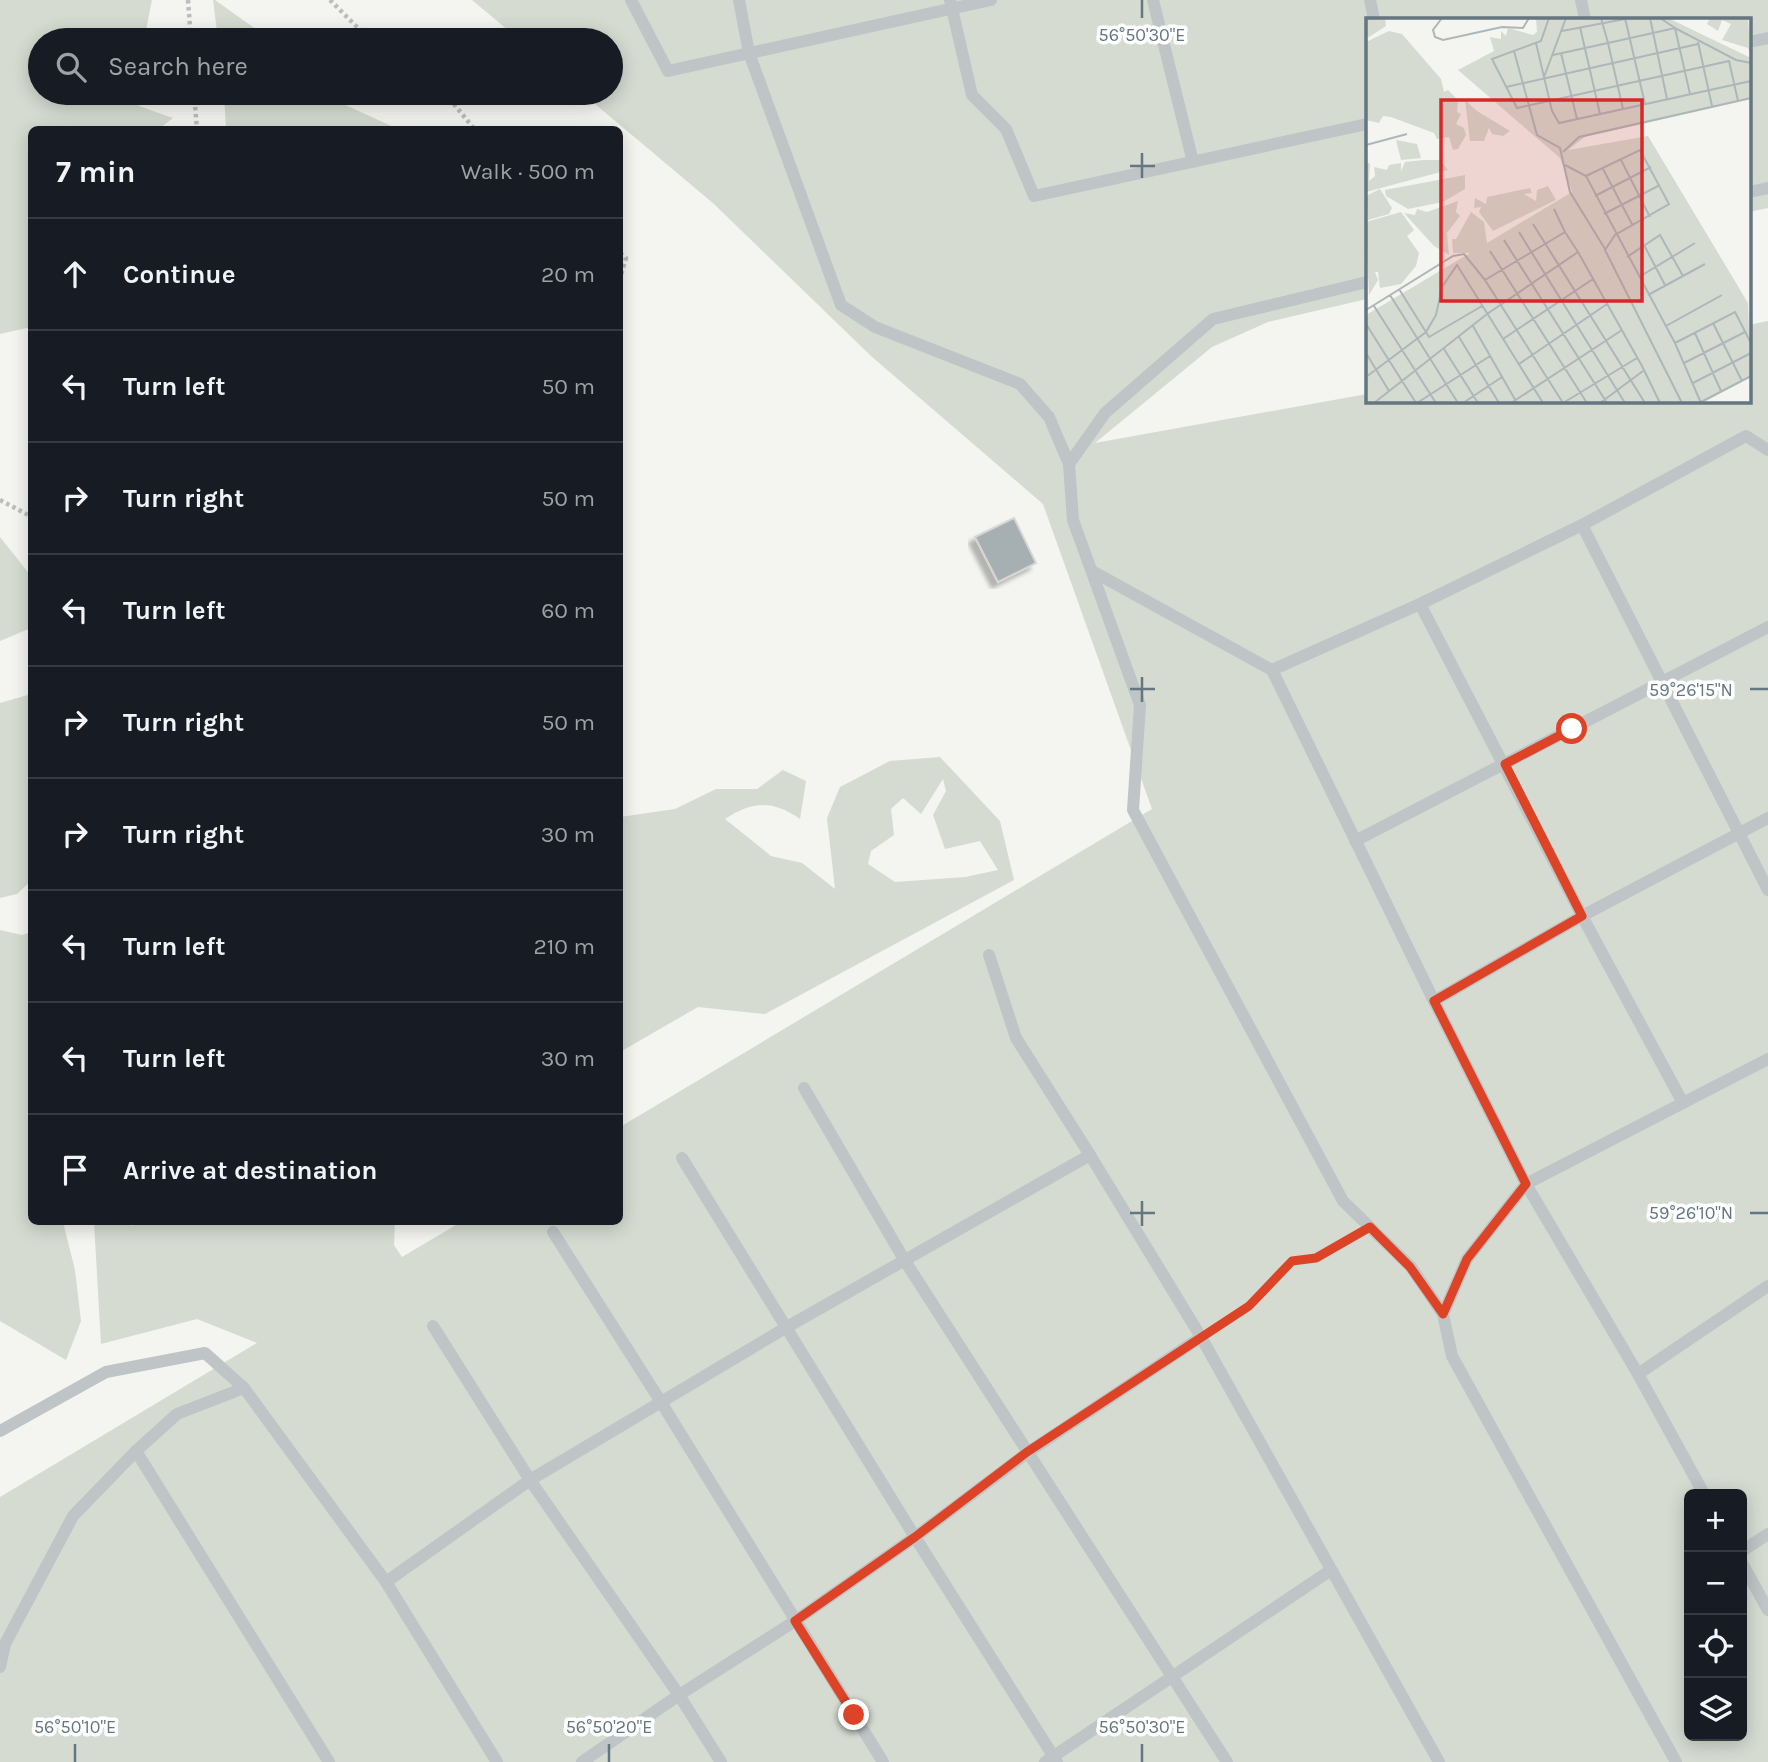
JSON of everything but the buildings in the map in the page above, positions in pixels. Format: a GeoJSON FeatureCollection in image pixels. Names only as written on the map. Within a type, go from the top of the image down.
{"type":"FeatureCollection","features":[{"type":"Feature","properties":{"kind":"lane"},"geometry":{"type":"LineString","coordinates":[[631,0],[667,71],[951,4],[991,0]]}},
{"type":"Feature","properties":{"kind":"lane"},"geometry":{"type":"LineString","coordinates":[[739,0],[749,53],[841,305],[875,327],[1020,384],[1049,417],[1069,464],[1073,520],[1140,705],[1133,810],[1343,1200],[1410,1267],[1443,1314],[1452,1356],[1676,1762]]}},
{"type":"Feature","properties":{"kind":"lane"},"geometry":{"type":"LineString","coordinates":[[1153,0],[1193,162]]}},
{"type":"Feature","properties":{"kind":"lane"},"geometry":{"type":"LineString","coordinates":[[1370,0],[1374,18]]}},
{"type":"Feature","properties":{"kind":"lane"},"geometry":{"type":"LineString","coordinates":[[1581,0],[1585,18]]}},
{"type":"Feature","properties":{"kind":"lane"},"geometry":{"type":"LineString","coordinates":[[951,4],[972,95],[1006,129],[1034,196],[1366,124]]}},
{"type":"Feature","properties":{"kind":"lane"},"geometry":{"type":"LineString","coordinates":[[1750,42],[1768,38]]}},
{"type":"Feature","properties":{"kind":"lane"},"geometry":{"type":"LineString","coordinates":[[1750,192],[1768,188]]}},
{"type":"Feature","properties":{"kind":"lane"},"geometry":{"type":"LineString","coordinates":[[1069,464],[1105,413],[1213,319],[1366,282]]}},
{"type":"Feature","properties":{"kind":"lane"},"geometry":{"type":"LineString","coordinates":[[1272,670],[1420,604],[1582,525],[1746,436],[1768,450]]}},
{"type":"Feature","properties":{"kind":"lane"},"geometry":{"type":"LineString","coordinates":[[1582,525],[1768,890]]}},
{"type":"Feature","properties":{"kind":"lane"},"geometry":{"type":"LineString","coordinates":[[1092,571],[1272,670],[1526,1184],[1638,1374],[1701,1489]]}},
{"type":"Feature","properties":{"kind":"lane"},"geometry":{"type":"LineString","coordinates":[[1420,604],[1582,916],[1683,1103]]}},
{"type":"Feature","properties":{"kind":"lane"},"geometry":{"type":"LineString","coordinates":[[1355,841],[1768,627]]}},
{"type":"Feature","properties":{"kind":"lane"},"geometry":{"type":"LineString","coordinates":[[1434,1001],[1582,916],[1768,818]]}},
{"type":"Feature","properties":{"kind":"lane"},"geometry":{"type":"LineString","coordinates":[[989,955],[1016,1038],[1201,1337],[1439,1762]]}},
{"type":"Feature","properties":{"kind":"lane"},"geometry":{"type":"LineString","coordinates":[[1443,1314],[1467,1259],[1526,1184],[1768,1059]]}},
{"type":"Feature","properties":{"kind":"lane"},"geometry":{"type":"LineString","coordinates":[[804,1088],[905,1261],[1227,1762]]}},
{"type":"Feature","properties":{"kind":"lane"},"geometry":{"type":"LineString","coordinates":[[386,1582],[530,1480],[787,1327],[1090,1155]]}},
{"type":"Feature","properties":{"kind":"lane"},"geometry":{"type":"LineString","coordinates":[[682,1158],[1052,1760],[1331,1570]]}},
{"type":"Feature","properties":{"kind":"lane"},"geometry":{"type":"LineString","coordinates":[[553,1232],[883,1762]]}},
{"type":"Feature","properties":{"kind":"lane"},"geometry":{"type":"LineString","coordinates":[[1638,1374],[1768,1286]]}},
{"type":"Feature","properties":{"kind":"lane"},"geometry":{"type":"LineString","coordinates":[[433,1326],[530,1480],[680,1695],[721,1762]]}},
{"type":"Feature","properties":{"kind":"lane"},"geometry":{"type":"LineString","coordinates":[[582,1762],[795,1621],[915,1537],[1027,1452],[1201,1337]]}},
{"type":"Feature","properties":{"kind":"lane"},"geometry":{"type":"LineString","coordinates":[[0,1431],[106,1372],[205,1353],[244,1388],[386,1582],[497,1762]]}},
{"type":"Feature","properties":{"kind":"lane"},"geometry":{"type":"LineString","coordinates":[[0,1667],[5,1644],[73,1516],[136,1451],[177,1414],[244,1388]]}},
{"type":"Feature","properties":{"kind":"lane"},"geometry":{"type":"LineString","coordinates":[[136,1451],[329,1762]]}},
{"type":"Feature","properties":{"kind":"lane"},"geometry":{"type":"LineString","coordinates":[[1747,1547],[1768,1534]]}},
{"type":"Feature","properties":{"kind":"lane"},"geometry":{"type":"LineString","coordinates":[[1747,1572],[1768,1610]]}},
{"type":"Feature","properties":{"kind":"path"},"geometry":{"type":"LineString","coordinates":[[188,0],[190,28]]}},
{"type":"Feature","properties":{"kind":"path"},"geometry":{"type":"LineString","coordinates":[[330,0],[358,28]]}},
{"type":"Feature","properties":{"kind":"path"},"geometry":{"type":"LineString","coordinates":[[195,105],[197,126]]}},
{"type":"Feature","properties":{"kind":"path"},"geometry":{"type":"LineString","coordinates":[[455,105],[472,126]]}},
{"type":"Feature","properties":{"kind":"path"},"geometry":{"type":"LineString","coordinates":[[0,500],[28,515]]}},
{"type":"Feature","properties":{"kind":"path"},"geometry":{"type":"LineString","coordinates":[[1201,1337],[1249,1306],[1292,1261],[1316,1258],[1370,1227]]}},
{"type":"Feature","properties":{"kind":"shaded area"},"geometry":{"type":"Polygon","coordinates":[[[0,0],[152,0],[146,28],[28,28],[28,105],[139,105],[173,118],[163,126],[28,126],[28,328],[0,334],[0,0]]]}},
{"type":"Feature","properties":{"kind":"shaded area"},"geometry":{"type":"Polygon","coordinates":[[[213,0],[254,28],[216,28],[213,0]]]}},
{"type":"Feature","properties":{"kind":"shaded area"},"geometry":{"type":"Polygon","coordinates":[[[472,0],[1768,0],[1768,208],[1750,212],[1750,18],[1366,18],[1366,299],[1268,322],[1212,347],[1095,443],[1366,394],[1366,402],[1750,402],[1750,325],[1768,321],[1768,1762],[0,1762],[0,1497],[257,1343],[197,1319],[101,1344],[94,1225],[395,1225],[394,1245],[402,1257],[456,1225],[623,1225],[623,1125],[1152,809],[1043,504],[871,356],[714,204],[596,105],[623,105],[623,28],[506,28],[472,0]]]}},
{"type":"Feature","properties":{"kind":"shaded area"},"geometry":{"type":"Polygon","coordinates":[[[225,105],[345,105],[391,126],[226,126],[225,105]]]}},
{"type":"Feature","properties":{"kind":"shaded area"},"geometry":{"type":"Polygon","coordinates":[[[0,537],[28,572],[28,629],[0,641],[0,537]]]}},
{"type":"Feature","properties":{"kind":"shaded area"},"geometry":{"type":"Polygon","coordinates":[[[28,695],[28,884],[17,894],[0,898],[0,703],[28,695]]]}},
{"type":"Feature","properties":{"kind":"shaded area"},"geometry":{"type":"Polygon","coordinates":[[[940,757],[1000,821],[1014,880],[765,1014],[698,1007],[623,1050],[623,817],[675,809],[716,789],[757,789],[783,770],[806,781],[800,819],[780,808],[762,805],[745,809],[725,819],[771,856],[802,863],[835,889],[827,818],[840,787],[890,761],[940,757]],[[943,779],[921,814],[903,798],[891,809],[894,835],[871,851],[868,864],[895,882],[965,877],[998,870],[980,841],[945,849],[933,815],[946,791],[943,779]]]}},
{"type":"Feature","properties":{"kind":"shaded area"},"geometry":{"type":"Polygon","coordinates":[[[0,930],[22,935],[28,933],[28,1225],[64,1225],[75,1270],[81,1321],[66,1360],[0,1321],[0,930]]]}},
{"type":"Feature","properties":{"kind":"route"},"geometry":{"type":"LineString","coordinates":[[854,1715],[795,1621],[915,1537],[1027,1452],[1249,1306],[1292,1261],[1316,1258],[1370,1227],[1410,1267],[1443,1314],[1467,1259],[1526,1184],[1434,1001],[1582,916],[1505,764],[1572,729]]}}]}
